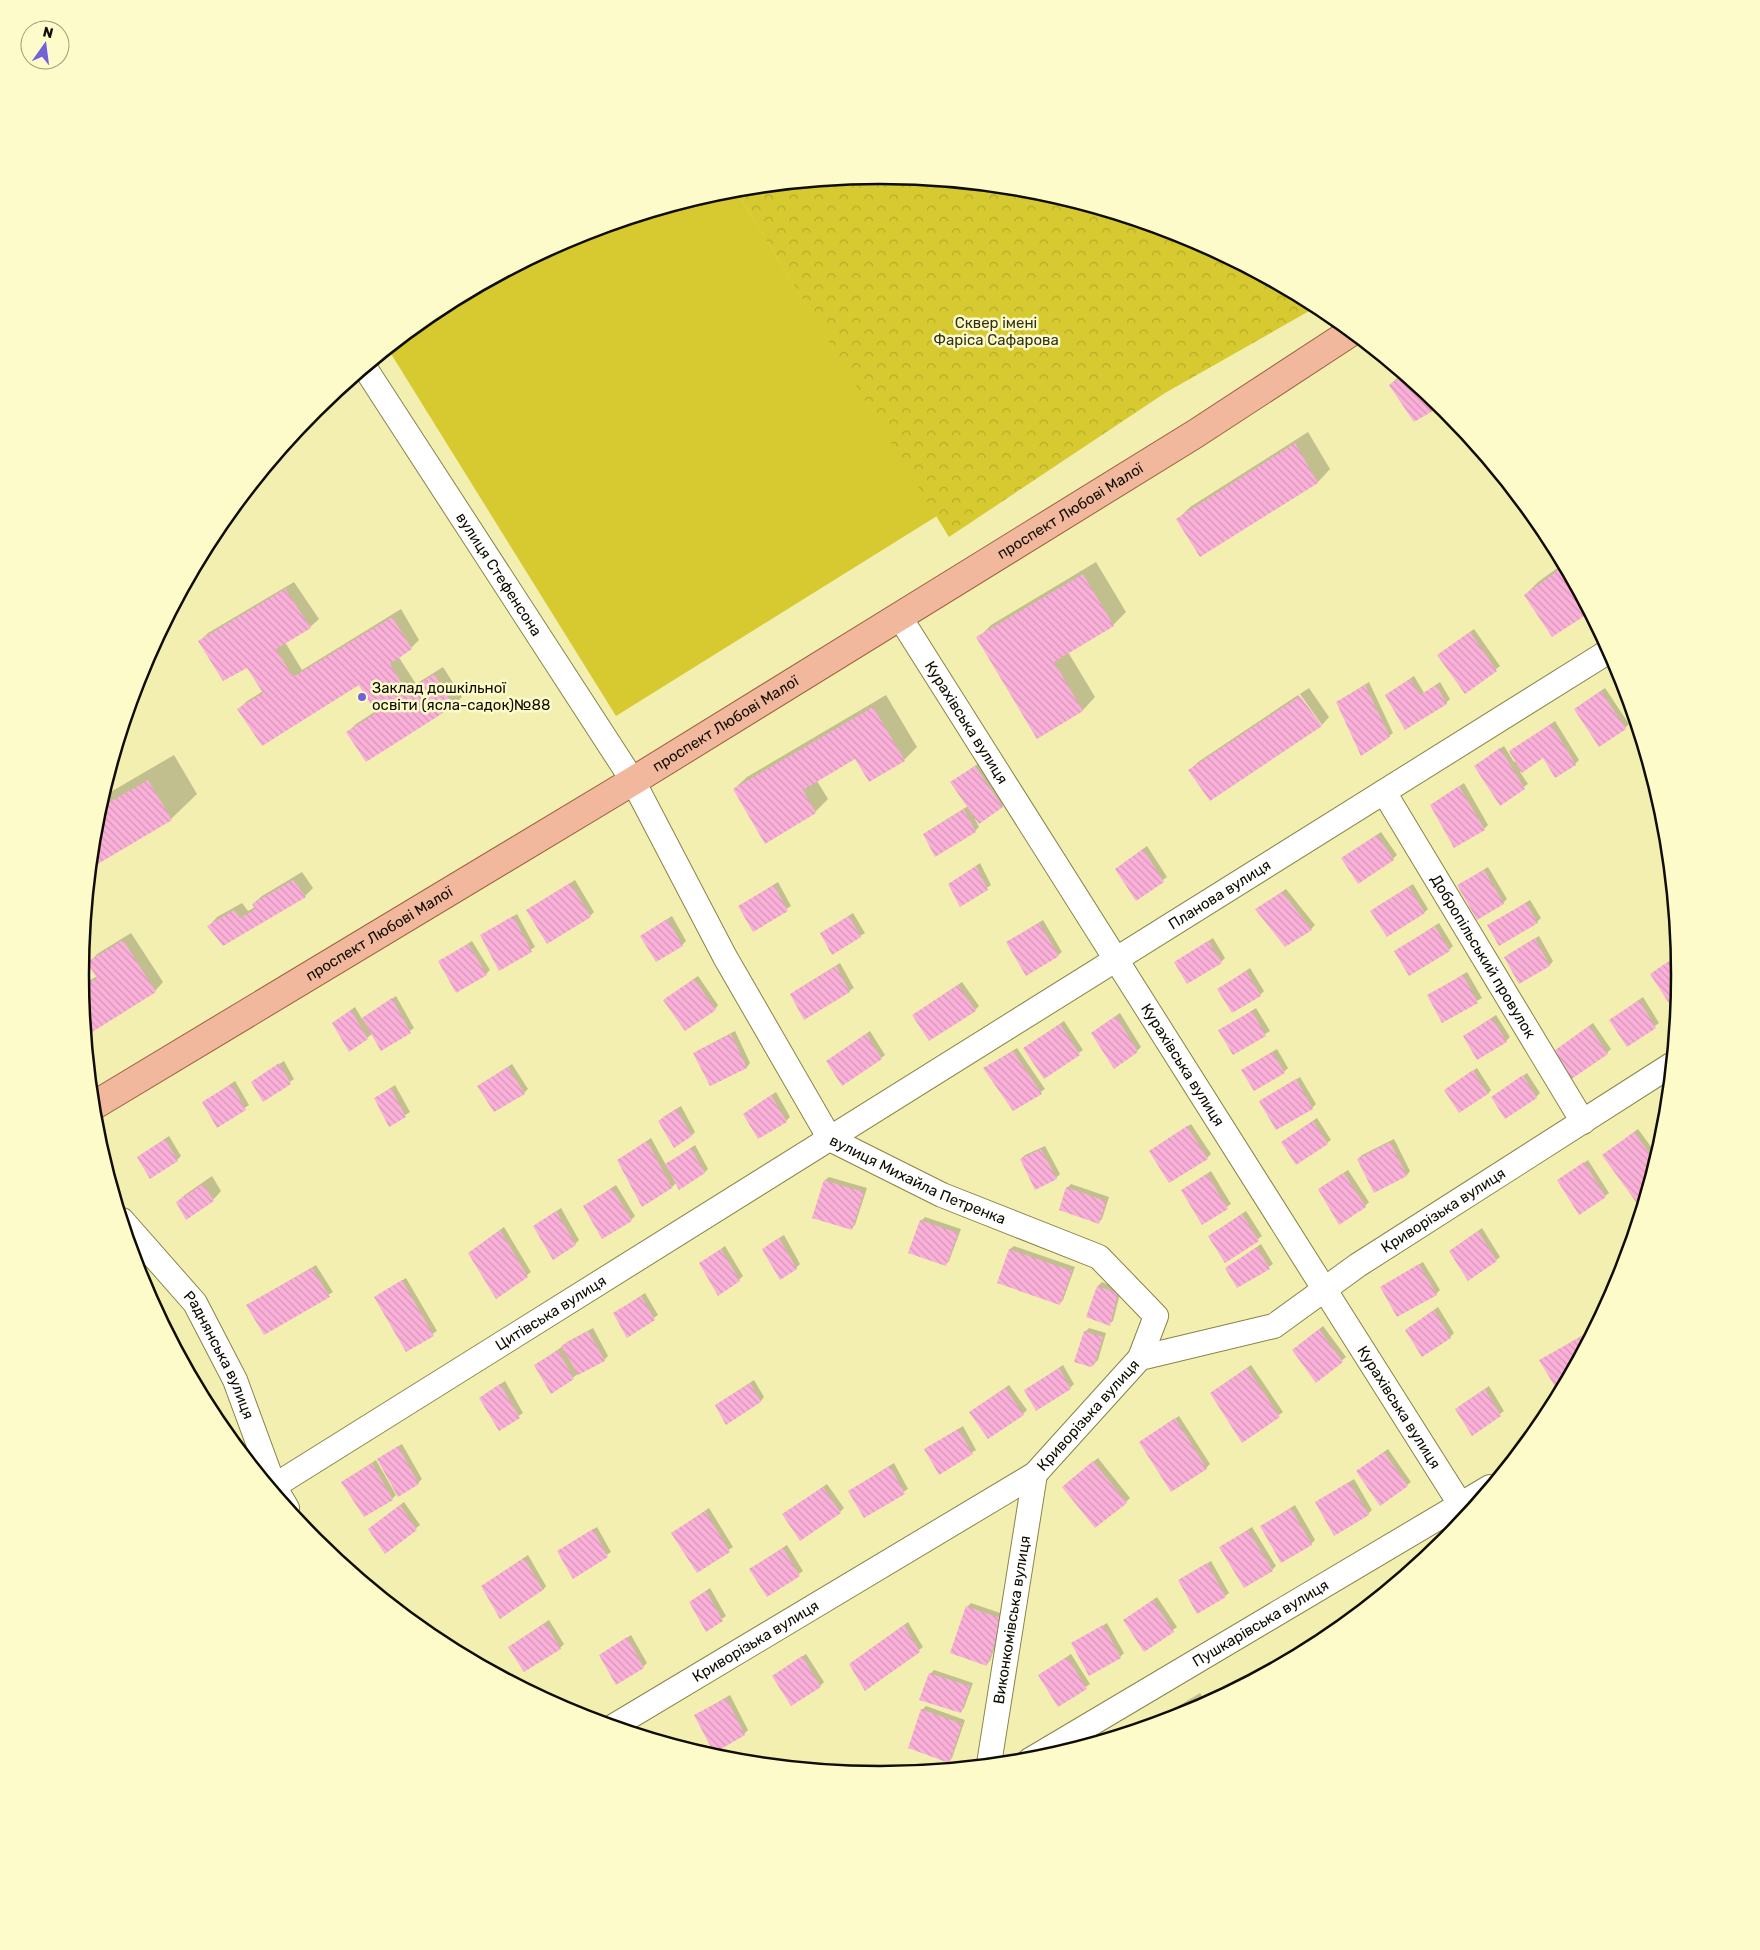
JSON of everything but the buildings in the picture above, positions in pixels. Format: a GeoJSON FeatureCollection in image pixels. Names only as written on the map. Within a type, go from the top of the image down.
{"type":"FeatureCollection","features":[{"type":"Feature","properties":{"kind":"main road","name":"проспект Любові Малої"},"geometry":{"type":"LineString","coordinates":[[100,1102],[633,781],[1194,434],[1346,335]]}},
{"type":"Feature","properties":{"kind":"street","name":"вулиця Стефенсона"},"geometry":{"type":"LineString","coordinates":[[368,372],[633,781]]}},
{"type":"Feature","properties":{"kind":"street","name":"Курахівська вулиця"},"geometry":{"type":"LineString","coordinates":[[900,616],[1463,1510]]}},
{"type":"Feature","properties":{"kind":"street","name":"Планова вулиця"},"geometry":{"type":"LineString","coordinates":[[830,1139],[1603,655]]}},
{"type":"Feature","properties":{"kind":"street","name":"вулиця Михайла Петренка"},"geometry":{"type":"LineString","coordinates":[[633,781],[725,957],[830,1139],[942,1195],[1099,1257],[1156,1316],[1140,1358]]}},
{"type":"Feature","properties":{"kind":"street","name":"Добропільський провулок"},"geometry":{"type":"LineString","coordinates":[[1384,792],[1583,1122]]}},
{"type":"Feature","properties":{"kind":"street","name":"Криворізька вулиця"},"geometry":{"type":"LineString","coordinates":[[621,1722],[1034,1474],[1140,1358],[1274,1326],[1358,1265],[1665,1069]]}},
{"type":"Feature","properties":{"kind":"street","name":"Цитівська вулиця"},"geometry":{"type":"LineString","coordinates":[[275,1485],[830,1139]]}},
{"type":"Feature","properties":{"kind":"street","name":"Раднянська вулиця"},"geometry":{"type":"LineString","coordinates":[[132,1231],[195,1303],[234,1380],[270,1479]]}},
{"type":"Feature","properties":{"kind":"street","name":"Виконкомівська вулиця"},"geometry":{"type":"LineString","coordinates":[[991,1758],[1034,1474]]}},
{"type":"Feature","properties":{"kind":"street","name":"Пушкарівська вулиця"},"geometry":{"type":"LineString","coordinates":[[1054,1746],[1462,1511]]}},
{"type":"Feature","properties":{"kind":"green space","name":"Сквер імені Фаріса Сафарова"},"geometry":{"type":"Polygon","coordinates":[[[880,184],[932,185],[1034,199],[1085,211],[1183,244],[1230,265],[1310,311],[1165,393],[949,537],[740,197],[828,185],[880,184]]]}},
{"type":"Feature","properties":{"kind":"green space"},"geometry":{"type":"Polygon","coordinates":[[[740,197],[937,516],[616,716],[391,353],[440,317],[530,265],[577,244],[626,226],[675,211],[740,197]]]}},
{"type":"Feature","properties":{"kind":"place","name":"Заклад дошкільної освіти (ясла-садок)№88"},"geometry":{"type":"Point","coordinates":[362,697]}}]}
